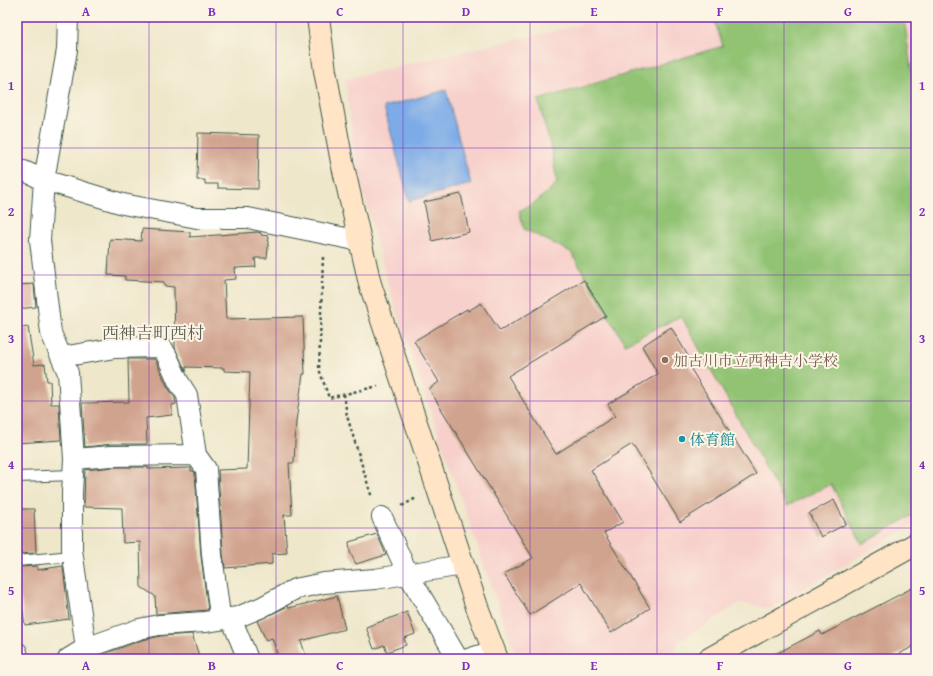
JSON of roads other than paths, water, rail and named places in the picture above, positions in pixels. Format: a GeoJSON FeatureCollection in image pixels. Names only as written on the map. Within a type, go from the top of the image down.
{"type":"FeatureCollection","features":[{"type":"Feature","properties":{"kind":"street"},"geometry":{"type":"LineString","coordinates":[[68,17],[68,50],[44,180],[40,240],[51,333],[68,374],[74,467],[72,521],[73,556],[86,648]]}},
{"type":"Feature","properties":{"kind":"street"},"geometry":{"type":"LineString","coordinates":[[318,17],[325,71],[342,162],[370,284],[495,655],[468,659]]}},
{"type":"Feature","properties":{"kind":"street"},"geometry":{"type":"LineString","coordinates":[[17,171],[24,171],[44,180],[123,204],[197,218],[248,218],[360,241]]}},
{"type":"Feature","properties":{"kind":"street"},"geometry":{"type":"LineString","coordinates":[[61,357],[115,348],[157,347],[163,349],[187,395],[196,455],[206,469],[212,555],[219,608],[248,659]]}},
{"type":"Feature","properties":{"kind":"street"},"geometry":{"type":"LineString","coordinates":[[74,467],[112,456],[196,455]]}},
{"type":"Feature","properties":{"kind":"street"},"geometry":{"type":"LineString","coordinates":[[382,517],[408,574],[458,659]]}},
{"type":"Feature","properties":{"kind":"street"},"geometry":{"type":"LineString","coordinates":[[709,659],[916,544]]}},
{"type":"Feature","properties":{"kind":"street"},"geometry":{"type":"LineString","coordinates":[[68,659],[86,648],[139,629],[159,625],[176,625],[225,619],[250,613],[295,589],[324,583],[375,579],[464,565]]}},
{"type":"Feature","properties":{"kind":"street"},"geometry":{"type":"LineString","coordinates":[[17,652],[18,659]]}},
{"type":"Feature","properties":{"kind":"lane"},"geometry":{"type":"LineString","coordinates":[[17,477],[74,467]]}},
{"type":"Feature","properties":{"kind":"lane"},"geometry":{"type":"LineString","coordinates":[[17,562],[73,556]]}},
{"type":"Feature","properties":{"kind":"water"},"geometry":{"type":"Polygon","coordinates":[[[446,90],[471,184],[409,201],[384,107],[446,90]]]}},
{"type":"Feature","properties":{"kind":"place","name":"加古川市立西神吉小学校"},"geometry":{"type":"Point","coordinates":[665,360]}},
{"type":"Feature","properties":{"kind":"place","name":"体育館"},"geometry":{"type":"Point","coordinates":[682,439]}},
{"type":"Feature","properties":{"kind":"district","name":"西神吉町西村"},"geometry":{"type":"Point","coordinates":[153,332]}}]}
